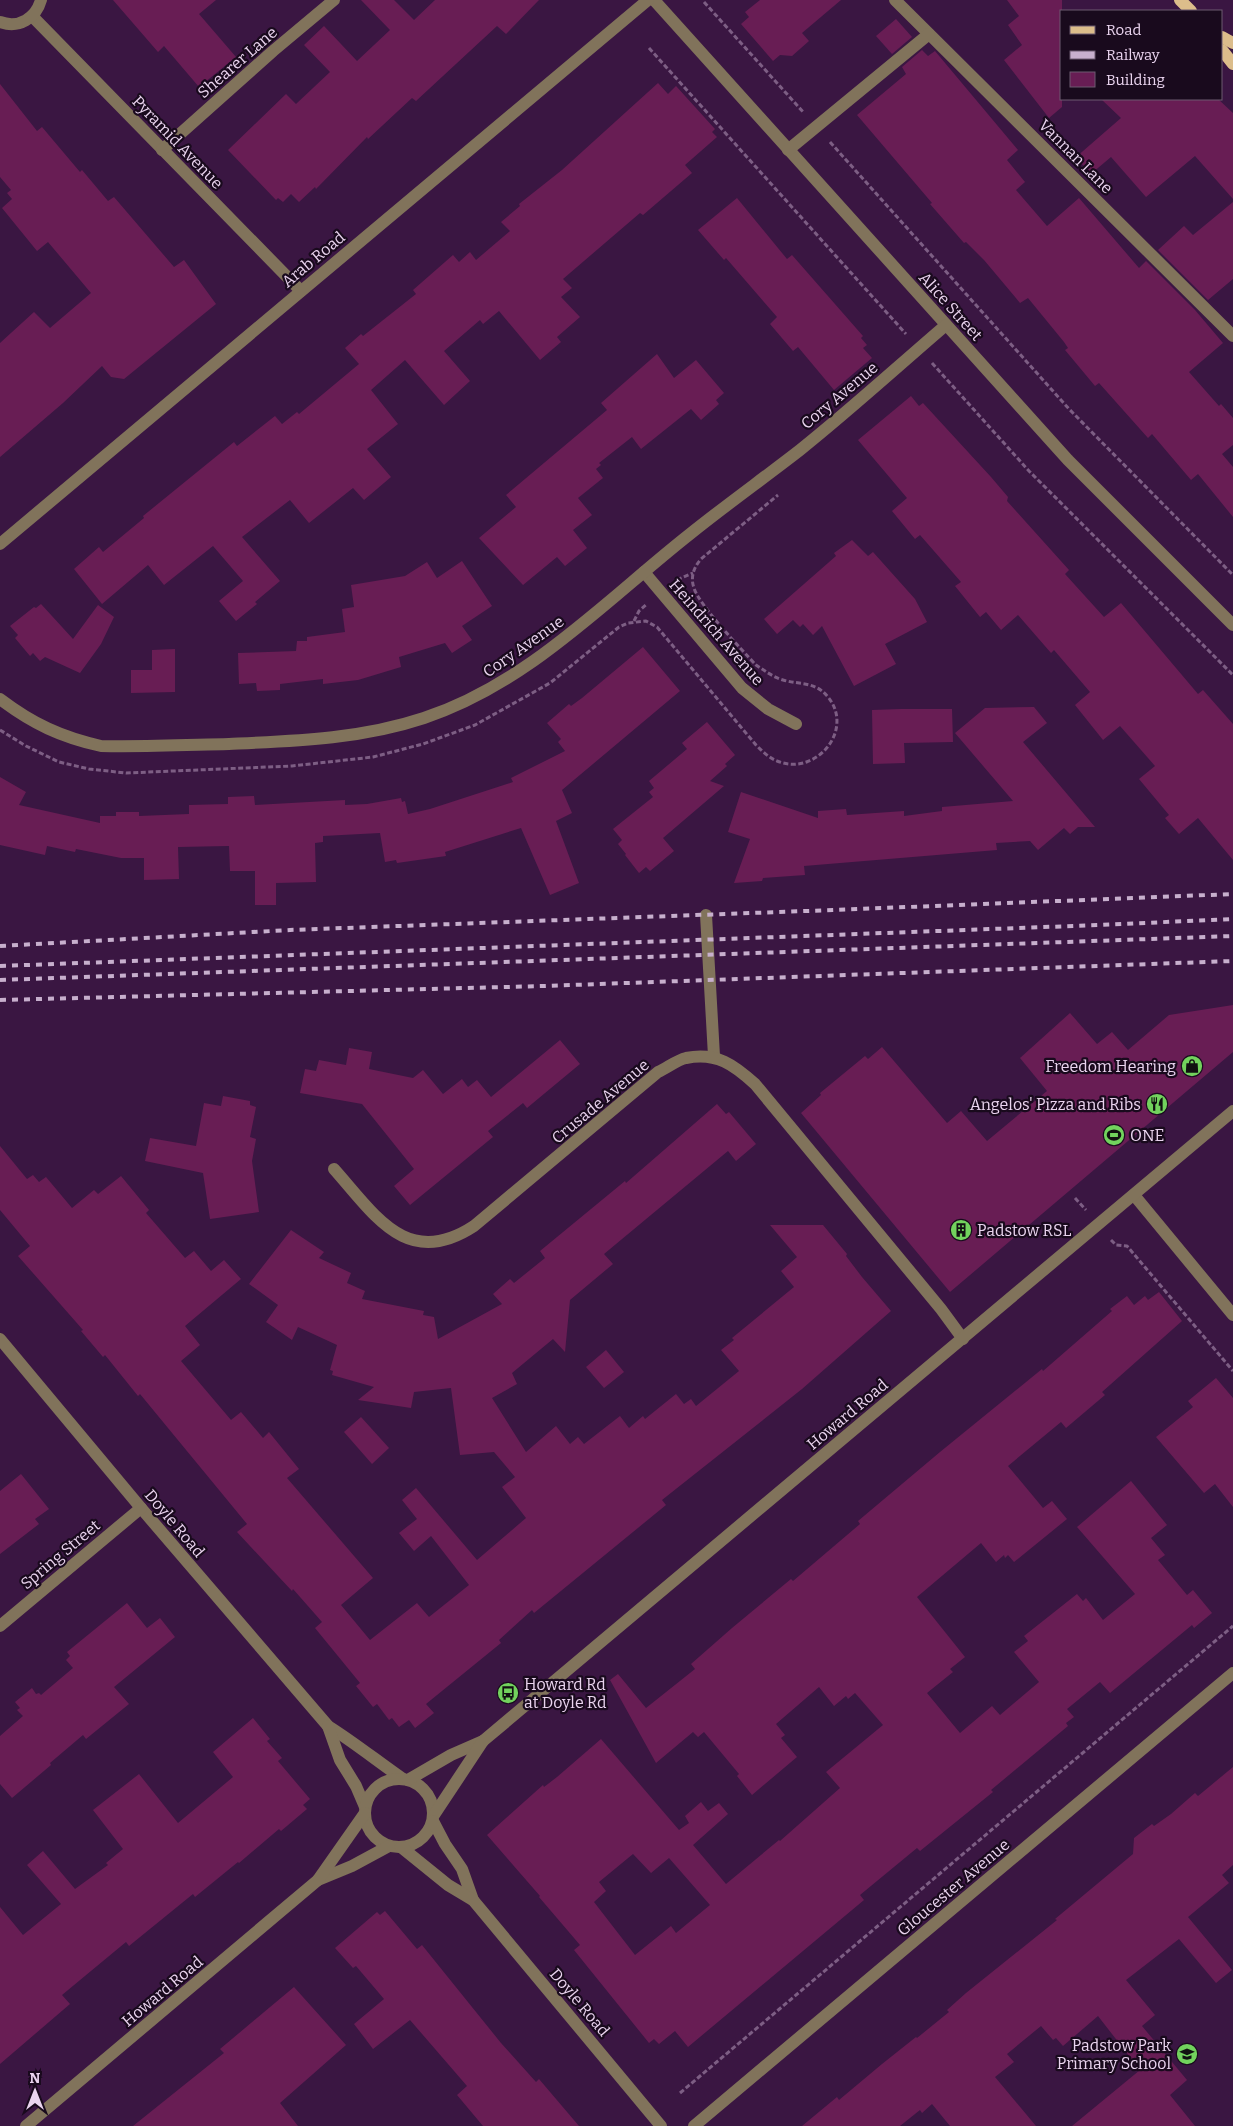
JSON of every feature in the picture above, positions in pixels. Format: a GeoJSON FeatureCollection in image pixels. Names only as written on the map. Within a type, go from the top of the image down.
{"type":"FeatureCollection","features":[{"type":"Feature","properties":{"kind":"main road"},"geometry":{"type":"LineString","coordinates":[[1180,0],[1190,10]]}},
{"type":"Feature","properties":{"kind":"main road"},"geometry":{"type":"LineString","coordinates":[[1223,51],[1233,64]]}},
{"type":"Feature","properties":{"kind":"street"},"geometry":{"type":"LineString","coordinates":[[0,22],[14,24],[32,16],[39,8],[41,0]]}},
{"type":"Feature","properties":{"kind":"street","name":"Shearer Lane"},"geometry":{"type":"LineString","coordinates":[[162,150],[266,57],[334,0]]}},
{"type":"Feature","properties":{"kind":"street","name":"Arab Road"},"geometry":{"type":"LineString","coordinates":[[0,544],[648,0]]}},
{"type":"Feature","properties":{"kind":"street","name":"Alice Street"},"geometry":{"type":"LineString","coordinates":[[654,0],[1068,460],[1233,625]]}},
{"type":"Feature","properties":{"kind":"street","name":"Vannan Lane"},"geometry":{"type":"LineString","coordinates":[[895,0],[1233,336]]}},
{"type":"Feature","properties":{"kind":"street","name":"Pyramid Avenue"},"geometry":{"type":"LineString","coordinates":[[32,16],[301,291]]}},
{"type":"Feature","properties":{"kind":"street"},"geometry":{"type":"LineString","coordinates":[[788,150],[929,34]]}},
{"type":"Feature","properties":{"kind":"street","name":"Cory Avenue"},"geometry":{"type":"LineString","coordinates":[[0,699],[21,715],[48,730],[75,740],[101,746],[285,742],[333,739],[379,730],[433,714],[474,698],[515,675],[557,645],[690,534],[802,448],[946,325]]}},
{"type":"Feature","properties":{"kind":"street","name":"Heindrich Avenue"},"geometry":{"type":"LineString","coordinates":[[644,572],[742,688],[768,709],[796,724]]}},
{"type":"Feature","properties":{"kind":"street"},"geometry":{"type":"LineString","coordinates":[[706,915],[714,1056],[741,1071],[756,1084],[941,1309],[963,1339]]}},
{"type":"Feature","properties":{"kind":"street","name":"Crusade Avenue"},"geometry":{"type":"LineString","coordinates":[[334,1169],[382,1224],[406,1239],[435,1243],[456,1238],[474,1226],[658,1072],[685,1058],[714,1056]]}},
{"type":"Feature","properties":{"kind":"street","name":"Howard Road"},"geometry":{"type":"LineString","coordinates":[[406,1779],[482,1741],[1233,1111]]}},
{"type":"Feature","properties":{"kind":"street"},"geometry":{"type":"LineString","coordinates":[[1134,1195],[1233,1315]]}},
{"type":"Feature","properties":{"kind":"street","name":"Doyle Road"},"geometry":{"type":"LineString","coordinates":[[0,1338],[141,1508],[328,1726],[359,1745],[380,1763],[406,1779]]}},
{"type":"Feature","properties":{"kind":"street","name":"Spring Street"},"geometry":{"type":"LineString","coordinates":[[0,1626],[141,1508]]}},
{"type":"Feature","properties":{"kind":"street","name":"Gloucester Avenue"},"geometry":{"type":"LineString","coordinates":[[694,2126],[1233,1673]]}},
{"type":"Feature","properties":{"kind":"street","name":"Doyle Road"},"geometry":{"type":"LineString","coordinates":[[328,1726],[340,1760],[356,1786],[365,1810]]}},
{"type":"Feature","properties":{"kind":"street","name":"Howard Road"},"geometry":{"type":"LineString","coordinates":[[433,1818],[482,1741]]}},
{"type":"Feature","properties":{"kind":"street"},"geometry":{"type":"LineString","coordinates":[[406,1779],[419,1784],[427,1793],[432,1803],[433,1818],[428,1832],[419,1841],[395,1846],[379,1841],[372,1833],[366,1824],[365,1810],[370,1795],[378,1785],[390,1780],[406,1779]]}},
{"type":"Feature","properties":{"kind":"street","name":"Howard Road"},"geometry":{"type":"LineString","coordinates":[[26,2126],[318,1880],[365,1810]]}},
{"type":"Feature","properties":{"kind":"street","name":"Doyle Road"},"geometry":{"type":"LineString","coordinates":[[433,1818],[445,1844],[462,1869],[473,1900]]}},
{"type":"Feature","properties":{"kind":"street","name":"Howard Road"},"geometry":{"type":"LineString","coordinates":[[318,1880],[395,1846]]}},
{"type":"Feature","properties":{"kind":"street","name":"Doyle Road"},"geometry":{"type":"LineString","coordinates":[[395,1846],[448,1885],[473,1900],[661,2126]]}},
{"type":"Feature","properties":{"kind":"path"},"geometry":{"type":"LineString","coordinates":[[704,2],[1069,409],[1233,576]]}},
{"type":"Feature","properties":{"kind":"path"},"geometry":{"type":"LineString","coordinates":[[649,48],[1029,471],[1233,675]]}},
{"type":"Feature","properties":{"kind":"path"},"geometry":{"type":"LineString","coordinates":[[1075,1198],[1116,1245],[1127,1246],[1233,1371]]}},
{"type":"Feature","properties":{"kind":"path"},"geometry":{"type":"LineString","coordinates":[[680,2093],[1233,1626]]}},
{"type":"Feature","properties":{"kind":"building"},"geometry":{"type":"Polygon","coordinates":[[[113,0],[216,0],[199,14],[236,57],[199,87],[164,46],[158,52],[113,0]]]}},
{"type":"Feature","properties":{"kind":"building"},"geometry":{"type":"Polygon","coordinates":[[[361,0],[394,0],[414,20],[435,0],[539,0],[506,34],[497,26],[416,101],[412,98],[368,139],[367,137],[316,189],[315,187],[299,202],[291,194],[283,202],[278,198],[276,200],[228,150],[286,94],[296,104],[330,72],[304,45],[324,26],[357,61],[390,30],[361,0]]]}},
{"type":"Feature","properties":{"kind":"building"},"geometry":{"type":"Polygon","coordinates":[[[760,0],[841,0],[802,33],[809,41],[792,56],[780,55],[773,61],[741,24],[749,17],[745,12],[760,0]]]}},
{"type":"Feature","properties":{"kind":"building"},"geometry":{"type":"Polygon","coordinates":[[[1007,0],[1062,0],[1062,10],[1060,10],[1060,100],[1062,100],[1062,107],[1049,118],[1004,60],[1022,45],[1008,25],[1019,16],[1007,0]]]}},
{"type":"Feature","properties":{"kind":"building"},"geometry":{"type":"Polygon","coordinates":[[[896,19],[912,37],[892,54],[876,36],[896,19]]]}},
{"type":"Feature","properties":{"kind":"building"},"geometry":{"type":"Polygon","coordinates":[[[922,50],[928,56],[935,51],[1018,150],[1007,160],[1025,182],[1016,190],[1047,226],[1079,198],[1139,268],[1146,261],[1195,310],[1223,343],[1189,372],[1219,406],[1221,404],[1233,418],[1233,445],[1222,454],[1233,467],[1233,517],[1198,474],[1191,480],[1152,434],[1148,438],[1099,383],[1095,386],[1065,350],[1068,348],[1064,342],[1028,298],[1020,303],[984,260],[966,242],[964,243],[930,204],[932,203],[857,115],[906,74],[902,67],[922,50]]]}},
{"type":"Feature","properties":{"kind":"building"},"geometry":{"type":"Polygon","coordinates":[[[658,83],[668,94],[676,86],[715,129],[712,132],[717,137],[685,165],[692,173],[643,215],[640,213],[563,279],[572,288],[561,297],[580,317],[557,337],[561,342],[540,360],[499,311],[483,324],[480,320],[444,351],[470,381],[444,405],[405,360],[371,390],[398,424],[367,449],[391,477],[364,500],[353,488],[309,523],[290,500],[242,537],[280,581],[255,602],[257,604],[236,621],[219,601],[243,581],[213,546],[164,585],[148,565],[102,604],[74,569],[99,547],[103,552],[144,518],[143,516],[234,442],[237,446],[275,416],[282,424],[297,412],[299,414],[359,364],[345,348],[416,294],[413,290],[453,255],[459,262],[470,252],[476,260],[510,231],[501,222],[520,206],[519,204],[562,170],[658,83]]]}},
{"type":"Feature","properties":{"kind":"building"},"geometry":{"type":"Polygon","coordinates":[[[0,84],[37,131],[42,127],[80,172],[82,170],[108,201],[114,197],[174,267],[184,260],[216,304],[124,379],[111,377],[102,366],[63,403],[0,457],[0,343],[34,312],[50,328],[91,293],[48,242],[37,251],[2,208],[12,199],[7,193],[11,190],[0,177],[0,84]]]}},
{"type":"Feature","properties":{"kind":"building"},"geometry":{"type":"Polygon","coordinates":[[[1102,100],[1219,100],[1233,113],[1233,199],[1195,156],[1146,197],[1111,157],[1092,173],[1075,158],[1121,118],[1102,100]]]}},
{"type":"Feature","properties":{"kind":"building"},"geometry":{"type":"Polygon","coordinates":[[[737,198],[787,259],[792,255],[863,336],[861,338],[867,345],[863,348],[872,358],[834,390],[798,347],[793,351],[770,324],[777,317],[726,258],[724,260],[698,230],[737,198]]]}},
{"type":"Feature","properties":{"kind":"building"},"geometry":{"type":"Polygon","coordinates":[[[1233,202],[1233,279],[1208,300],[1158,250],[1184,226],[1193,235],[1233,202]]]}},
{"type":"Feature","properties":{"kind":"building"},"geometry":{"type":"Polygon","coordinates":[[[657,354],[674,378],[696,360],[724,393],[716,400],[719,404],[701,420],[691,409],[641,449],[632,437],[599,463],[601,465],[596,469],[603,478],[578,498],[592,515],[573,530],[587,548],[565,566],[557,557],[523,585],[479,538],[516,507],[506,495],[607,410],[601,403],[657,354]]]}},
{"type":"Feature","properties":{"kind":"building"},"geometry":{"type":"Polygon","coordinates":[[[911,396],[919,406],[923,403],[991,477],[1008,497],[1007,501],[1069,570],[1065,574],[1104,617],[1121,603],[1198,694],[1203,690],[1233,724],[1233,860],[1198,818],[1179,834],[1165,818],[1169,815],[1139,779],[1155,766],[1120,726],[1103,740],[1075,705],[1090,692],[1054,650],[1051,653],[1018,615],[1001,630],[986,612],[980,617],[955,586],[961,582],[920,535],[915,539],[892,511],[907,498],[858,440],[911,396]]]}},
{"type":"Feature","properties":{"kind":"building"},"geometry":{"type":"Polygon","coordinates":[[[852,540],[868,556],[873,552],[915,599],[927,622],[885,644],[896,664],[854,686],[822,626],[813,635],[803,624],[800,627],[793,620],[777,634],[764,619],[836,556],[834,553],[852,540]]]}},
{"type":"Feature","properties":{"kind":"building"},"geometry":{"type":"Polygon","coordinates":[[[462,561],[492,606],[462,626],[472,640],[452,653],[445,643],[399,657],[401,667],[358,680],[323,684],[323,679],[280,684],[280,690],[257,691],[256,683],[239,684],[238,653],[296,651],[297,641],[307,641],[307,637],[345,632],[342,609],[354,607],[351,585],[405,576],[427,562],[437,578],[462,561]]]}},
{"type":"Feature","properties":{"kind":"building"},"geometry":{"type":"Polygon","coordinates":[[[41,604],[73,639],[98,605],[114,617],[101,644],[80,673],[45,657],[40,661],[33,653],[30,656],[15,638],[18,635],[10,626],[34,607],[36,608],[41,604]]]}},
{"type":"Feature","properties":{"kind":"building"},"geometry":{"type":"Polygon","coordinates":[[[643,647],[680,691],[562,790],[572,813],[556,821],[579,883],[550,895],[521,828],[445,852],[446,856],[397,863],[396,860],[385,862],[380,833],[323,836],[323,842],[315,843],[316,882],[276,883],[276,905],[255,905],[255,871],[230,871],[229,846],[178,847],[179,879],[144,880],[144,858],[121,858],[76,849],[75,852],[47,846],[45,855],[0,845],[0,777],[26,792],[19,805],[100,823],[100,816],[116,816],[116,812],[139,812],[139,816],[189,814],[189,805],[228,804],[228,797],[254,796],[255,805],[345,800],[345,805],[367,804],[401,798],[402,802],[405,801],[408,814],[430,809],[513,782],[511,778],[565,751],[558,742],[561,739],[547,723],[569,704],[571,706],[582,698],[643,647]]]}},
{"type":"Feature","properties":{"kind":"building"},"geometry":{"type":"Polygon","coordinates":[[[175,649],[175,692],[131,693],[131,670],[152,670],[152,650],[175,649]]]}},
{"type":"Feature","properties":{"kind":"building"},"geometry":{"type":"Polygon","coordinates":[[[1034,707],[1047,723],[1023,742],[1095,827],[1078,827],[1070,834],[1064,828],[1038,850],[1030,841],[996,843],[997,850],[804,866],[805,875],[763,878],[762,881],[734,883],[750,839],[728,832],[741,792],[818,818],[818,811],[846,809],[847,815],[904,811],[904,816],[942,811],[942,807],[1013,801],[955,733],[985,708],[1034,707]]]}},
{"type":"Feature","properties":{"kind":"building"},"geometry":{"type":"Polygon","coordinates":[[[952,709],[953,742],[904,743],[905,763],[873,764],[872,710],[952,709]]]}},
{"type":"Feature","properties":{"kind":"building"},"geometry":{"type":"Polygon","coordinates":[[[707,722],[735,755],[725,764],[727,766],[710,781],[724,786],[663,838],[674,851],[650,871],[646,867],[639,873],[618,844],[622,840],[613,829],[653,797],[649,792],[654,788],[649,781],[687,749],[682,743],[707,722]]]}},
{"type":"Feature","properties":{"kind":"building","name":"Padstow RSL"},"geometry":{"type":"Polygon","coordinates":[[[1233,1005],[1233,1052],[950,1292],[801,1113],[821,1095],[820,1093],[865,1056],[868,1059],[882,1047],[947,1123],[961,1111],[987,1141],[1047,1091],[1020,1058],[1070,1013],[1097,1044],[1112,1032],[1128,1050],[1169,1015],[1233,1005]]]}},
{"type":"Feature","properties":{"kind":"building"},"geometry":{"type":"Polygon","coordinates":[[[560,1040],[580,1064],[527,1108],[523,1103],[488,1131],[493,1137],[410,1205],[394,1186],[414,1169],[362,1104],[300,1093],[305,1069],[316,1071],[319,1060],[346,1065],[349,1048],[372,1052],[369,1069],[413,1078],[423,1070],[443,1094],[462,1079],[468,1087],[477,1080],[491,1097],[560,1040]]]}},
{"type":"Feature","properties":{"kind":"building"},"geometry":{"type":"Polygon","coordinates":[[[223,1096],[250,1101],[250,1105],[256,1107],[250,1137],[256,1139],[252,1161],[259,1212],[210,1219],[203,1173],[145,1161],[150,1138],[196,1146],[204,1103],[221,1106],[223,1096]]]}},
{"type":"Feature","properties":{"kind":"building"},"geometry":{"type":"Polygon","coordinates":[[[717,1104],[726,1114],[729,1112],[756,1144],[736,1161],[728,1151],[604,1254],[613,1264],[570,1300],[565,1352],[553,1339],[512,1373],[517,1384],[492,1398],[526,1452],[556,1426],[570,1444],[578,1437],[584,1444],[620,1416],[629,1428],[643,1416],[645,1419],[676,1394],[684,1404],[691,1399],[696,1406],[739,1371],[721,1350],[734,1340],[732,1338],[794,1287],[781,1271],[797,1257],[770,1225],[823,1225],[847,1254],[846,1256],[862,1277],[891,1311],[802,1389],[662,1500],[666,1505],[534,1613],[532,1610],[499,1640],[501,1643],[426,1704],[434,1713],[415,1728],[409,1720],[399,1727],[392,1718],[389,1720],[377,1704],[373,1707],[356,1686],[360,1683],[315,1628],[322,1622],[293,1589],[292,1591],[237,1532],[247,1524],[140,1394],[138,1396],[105,1355],[103,1357],[81,1331],[83,1330],[18,1256],[30,1246],[0,1210],[0,1146],[27,1179],[33,1175],[39,1182],[46,1177],[72,1208],[94,1190],[98,1194],[121,1176],[149,1210],[146,1213],[185,1258],[194,1251],[211,1271],[224,1260],[241,1279],[185,1326],[200,1345],[181,1361],[231,1420],[241,1412],[263,1438],[269,1432],[299,1469],[287,1478],[373,1578],[341,1605],[370,1640],[417,1603],[429,1617],[469,1585],[431,1536],[414,1551],[399,1533],[417,1519],[402,1500],[416,1488],[477,1560],[526,1518],[502,1487],[515,1477],[494,1452],[460,1455],[451,1388],[414,1392],[411,1408],[358,1400],[374,1387],[332,1375],[333,1371],[330,1370],[337,1345],[298,1327],[292,1340],[266,1322],[278,1305],[249,1284],[291,1230],[324,1252],[319,1258],[351,1273],[347,1283],[365,1291],[362,1299],[424,1311],[423,1315],[434,1317],[438,1339],[502,1304],[493,1294],[510,1279],[514,1283],[545,1258],[540,1251],[625,1181],[626,1183],[717,1104]]]}},
{"type":"Feature","properties":{"kind":"building"},"geometry":{"type":"Polygon","coordinates":[[[1159,1292],[1182,1321],[1102,1392],[1105,1395],[1066,1428],[1061,1422],[1008,1466],[1043,1508],[1052,1501],[1067,1519],[1014,1562],[1008,1555],[1005,1558],[1004,1555],[996,1562],[981,1543],[917,1597],[965,1657],[950,1669],[953,1672],[927,1693],[960,1733],[992,1706],[1000,1715],[1039,1682],[1014,1652],[1028,1641],[1024,1636],[1077,1594],[1083,1601],[1086,1598],[1103,1620],[1135,1594],[1077,1527],[1131,1481],[1167,1525],[1151,1538],[1165,1555],[1158,1560],[1187,1595],[1193,1590],[1212,1613],[1194,1628],[1192,1625],[1110,1693],[1100,1682],[1067,1709],[1074,1717],[1066,1723],[1068,1726],[991,1790],[993,1792],[920,1851],[917,1848],[860,1895],[864,1900],[688,2047],[675,2031],[659,2044],[654,2039],[649,2043],[574,1950],[580,1945],[487,1835],[543,1785],[544,1787],[557,1777],[601,1739],[679,1830],[689,1823],[685,1816],[701,1802],[708,1811],[719,1803],[728,1814],[693,1845],[726,1884],[780,1841],[840,1788],[826,1772],[883,1725],[855,1693],[848,1699],[846,1696],[834,1706],[819,1687],[776,1724],[785,1735],[781,1738],[797,1757],[752,1795],[737,1776],[739,1774],[704,1732],[698,1737],[693,1732],[656,1763],[610,1680],[618,1674],[646,1708],[695,1669],[691,1664],[732,1628],[791,1579],[793,1581],[860,1524],[858,1521],[940,1452],[1042,1369],[1043,1371],[1112,1311],[1110,1309],[1127,1296],[1134,1305],[1145,1296],[1148,1300],[1159,1292]],[[633,1854],[599,1882],[606,1891],[594,1902],[635,1955],[671,1926],[676,1933],[710,1905],[669,1858],[651,1873],[633,1854]]]}},
{"type":"Feature","properties":{"kind":"building"},"geometry":{"type":"Polygon","coordinates":[[[606,1350],[624,1372],[604,1388],[586,1367],[606,1350]]]}},
{"type":"Feature","properties":{"kind":"building"},"geometry":{"type":"Polygon","coordinates":[[[1216,1378],[1233,1398],[1233,1507],[1215,1484],[1204,1493],[1156,1437],[1193,1407],[1188,1401],[1216,1378]]]}},
{"type":"Feature","properties":{"kind":"building"},"geometry":{"type":"Polygon","coordinates":[[[361,1417],[389,1448],[372,1464],[344,1432],[361,1417]]]}},
{"type":"Feature","properties":{"kind":"building"},"geometry":{"type":"Polygon","coordinates":[[[21,1474],[49,1509],[35,1519],[39,1524],[0,1554],[0,1491],[21,1474]]]}},
{"type":"Feature","properties":{"kind":"building"},"geometry":{"type":"Polygon","coordinates":[[[127,1603],[147,1628],[160,1618],[175,1637],[114,1687],[129,1704],[86,1739],[83,1735],[12,1798],[0,1784],[0,1736],[23,1716],[17,1710],[20,1708],[15,1702],[32,1688],[36,1694],[39,1693],[41,1695],[73,1668],[66,1660],[70,1656],[67,1652],[127,1603]]]}},
{"type":"Feature","properties":{"kind":"building"},"geometry":{"type":"Polygon","coordinates":[[[253,1718],[270,1739],[267,1741],[282,1758],[278,1761],[310,1799],[303,1805],[307,1809],[281,1831],[279,1829],[195,1897],[193,1894],[129,1946],[126,1942],[62,1995],[70,2004],[0,2064],[0,1907],[23,1935],[61,1904],[27,1865],[43,1851],[75,1889],[108,1865],[106,1863],[123,1849],[93,1810],[139,1774],[178,1823],[233,1777],[213,1752],[253,1718]]]}},
{"type":"Feature","properties":{"kind":"building"},"geometry":{"type":"Polygon","coordinates":[[[1233,1767],[1233,1865],[1222,1875],[1229,1883],[1188,1917],[1232,1970],[1216,1983],[1179,1939],[1126,1980],[1155,2015],[1142,2026],[1187,2080],[1170,2095],[1195,2126],[1072,2126],[1140,2070],[1098,2016],[1063,2046],[1056,2038],[1053,2040],[1041,2026],[1007,2054],[1014,2062],[995,2077],[1036,2126],[950,2126],[932,2104],[922,2113],[920,2110],[900,2126],[802,2126],[837,2097],[839,2100],[917,2038],[949,2012],[947,2010],[966,1993],[1057,1920],[1055,1919],[1133,1854],[1134,1838],[1152,1824],[1154,1826],[1171,1814],[1195,1793],[1198,1796],[1233,1767]]]}},
{"type":"Feature","properties":{"kind":"building"},"geometry":{"type":"Polygon","coordinates":[[[385,1911],[417,1949],[422,1945],[501,2043],[536,2082],[539,2079],[579,2126],[483,2126],[457,2095],[467,2086],[410,2020],[373,2049],[354,2024],[384,1999],[356,1966],[353,1968],[335,1948],[377,1912],[380,1915],[385,1911]]]}},
{"type":"Feature","properties":{"kind":"building"},"geometry":{"type":"Polygon","coordinates":[[[294,1987],[346,2045],[280,2103],[298,2126],[133,2126],[224,2053],[220,2049],[294,1987]]]}},
{"type":"Feature","properties":{"kind":"railway"},"geometry":{"type":"LineString","coordinates":[[0,946],[290,930],[1233,894]]}},
{"type":"Feature","properties":{"kind":"railway"},"geometry":{"type":"LineString","coordinates":[[0,966],[1233,919]]}},
{"type":"Feature","properties":{"kind":"railway"},"geometry":{"type":"LineString","coordinates":[[0,980],[1233,936]]}},
{"type":"Feature","properties":{"kind":"railway"},"geometry":{"type":"LineString","coordinates":[[0,1000],[544,986],[1233,961]]}},
{"type":"Feature","properties":{"kind":"place","name":"Freedom Hearing"},"geometry":{"type":"Point","coordinates":[1192,1066]}},
{"type":"Feature","properties":{"kind":"place","name":"Angelos' Pizza and Ribs"},"geometry":{"type":"Point","coordinates":[1157,1104]}},
{"type":"Feature","properties":{"kind":"place","name":"ONE"},"geometry":{"type":"Point","coordinates":[1114,1135]}},
{"type":"Feature","properties":{"kind":"place","name":"Padstow RSL"},"geometry":{"type":"Point","coordinates":[961,1230]}},
{"type":"Feature","properties":{"kind":"place","name":"Howard Rd at Doyle Rd"},"geometry":{"type":"Point","coordinates":[508,1693]}},
{"type":"Feature","properties":{"kind":"place","name":"Padstow Park Primary School"},"geometry":{"type":"Point","coordinates":[1187,2054]}}]}
